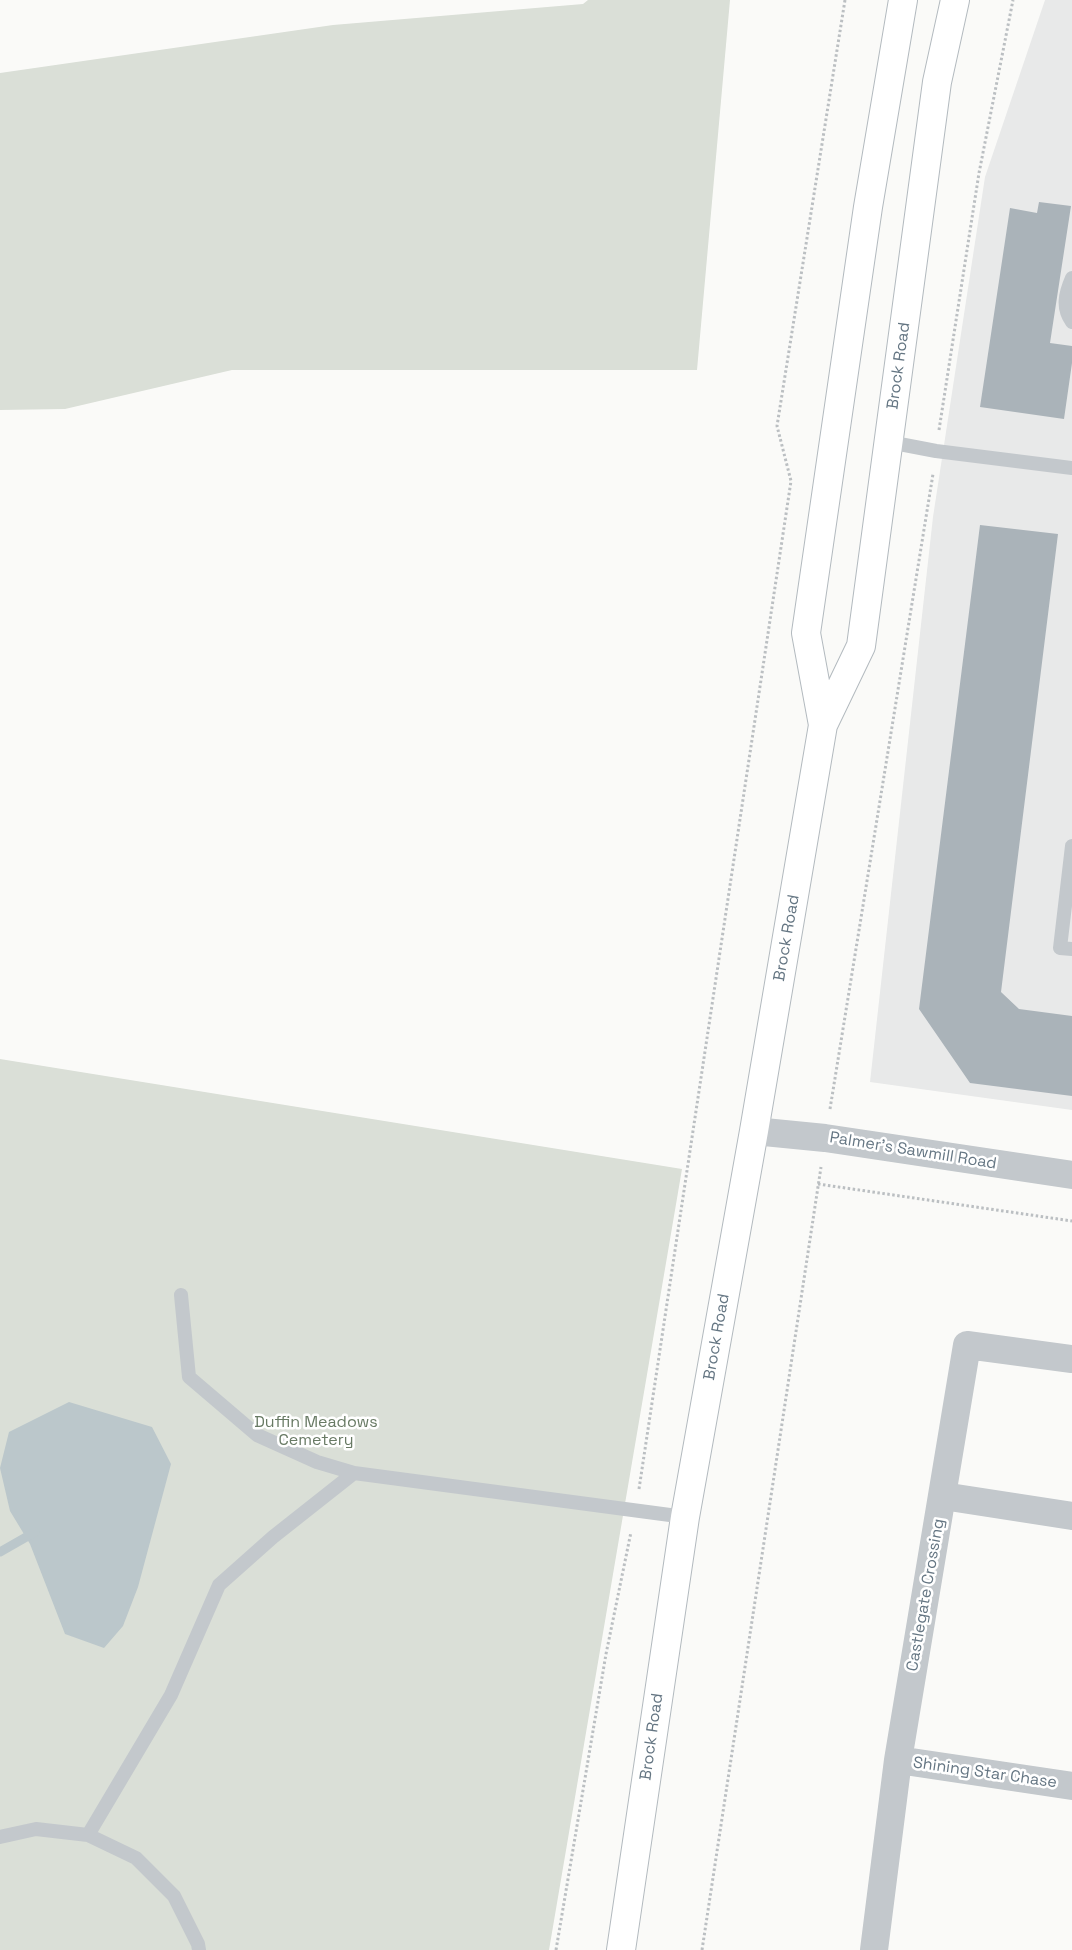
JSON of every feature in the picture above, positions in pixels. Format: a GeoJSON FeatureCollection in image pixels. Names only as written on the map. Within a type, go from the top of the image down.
{"type":"FeatureCollection","features":[{"type":"Feature","properties":{"kind":"main road","name":"Brock Road"},"geometry":{"type":"LineString","coordinates":[[823,725],[806,633],[868,207],[903,0]]}},
{"type":"Feature","properties":{"kind":"main road","name":"Brock Road"},"geometry":{"type":"LineString","coordinates":[[621,1950],[684,1517],[754,1131],[823,725],[861,646],[937,82],[955,0]]}},
{"type":"Feature","properties":{"kind":"street","name":"Palmer's Sawmill Road"},"geometry":{"type":"LineString","coordinates":[[754,1131],[826,1138],[1072,1175]]}},
{"type":"Feature","properties":{"kind":"street","name":"Castlegate Crossing"},"geometry":{"type":"LineString","coordinates":[[874,1950],[898,1760],[967,1345],[1072,1359]]}},
{"type":"Feature","properties":{"kind":"street"},"geometry":{"type":"LineString","coordinates":[[943,1496],[1072,1516]]}},
{"type":"Feature","properties":{"kind":"street","name":"Shining Star Chase"},"geometry":{"type":"LineString","coordinates":[[898,1760],[1072,1786]]}},
{"type":"Feature","properties":{"kind":"lane"},"geometry":{"type":"LineString","coordinates":[[1072,278],[1066,291],[1064,303],[1067,316],[1072,322]]}},
{"type":"Feature","properties":{"kind":"lane"},"geometry":{"type":"LineString","coordinates":[[889,442],[1072,468]]}},
{"type":"Feature","properties":{"kind":"lane"},"geometry":{"type":"LineString","coordinates":[[1072,846],[1060,948],[1072,949]]}},
{"type":"Feature","properties":{"kind":"lane"},"geometry":{"type":"LineString","coordinates":[[181,1295],[189,1378],[257,1435],[317,1462],[354,1473],[684,1517]]}},
{"type":"Feature","properties":{"kind":"lane"},"geometry":{"type":"LineString","coordinates":[[88,1835],[172,1695],[219,1585],[273,1536],[354,1473]]}},
{"type":"Feature","properties":{"kind":"lane"},"geometry":{"type":"LineString","coordinates":[[0,1837],[36,1829],[88,1835],[136,1858],[174,1896],[198,1944],[198,1950]]}},
{"type":"Feature","properties":{"kind":"path"},"geometry":{"type":"LineString","coordinates":[[556,1950],[606,1654],[636,1511],[791,481],[778,426],[845,0]]}},
{"type":"Feature","properties":{"kind":"path"},"geometry":{"type":"LineString","coordinates":[[702,1950],[818,1184],[979,173],[1013,0]]}},
{"type":"Feature","properties":{"kind":"path"},"geometry":{"type":"LineString","coordinates":[[818,1184],[1072,1221]]}},
{"type":"Feature","properties":{"kind":"shaded area"},"geometry":{"type":"Polygon","coordinates":[[[1045,0],[1072,0],[1072,1110],[870,1082],[933,517],[985,177],[1045,0]]]}},
{"type":"Feature","properties":{"kind":"shaded area"},"geometry":{"type":"Polygon","coordinates":[[[69,1402],[152,1427],[171,1464],[138,1587],[123,1626],[104,1648],[65,1634],[30,1544],[10,1511],[0,1468],[9,1432],[69,1402]]]}},
{"type":"Feature","properties":{"kind":"green space"},"geometry":{"type":"Polygon","coordinates":[[[588,0],[730,0],[697,370],[232,370],[65,409],[0,410],[0,73],[333,25],[583,4],[588,0]]]}},
{"type":"Feature","properties":{"kind":"green space","name":"Duffin Meadows Cemetery"},"geometry":{"type":"Polygon","coordinates":[[[0,1059],[682,1169],[549,1950],[0,1950],[0,1059]]]}},
{"type":"Feature","properties":{"kind":"building"},"geometry":{"type":"Polygon","coordinates":[[[1039,202],[1071,206],[1050,343],[1072,346],[1072,363],[1064,419],[980,407],[1010,208],[1037,213],[1039,202]]]}},
{"type":"Feature","properties":{"kind":"building"},"geometry":{"type":"Polygon","coordinates":[[[980,525],[1058,534],[1001,992],[1019,1009],[1072,1016],[1072,1096],[970,1083],[919,1009],[980,525]]]}},
{"type":"Feature","properties":{"kind":"waterway"},"geometry":{"type":"LineString","coordinates":[[0,1552],[35,1532]]}}]}
